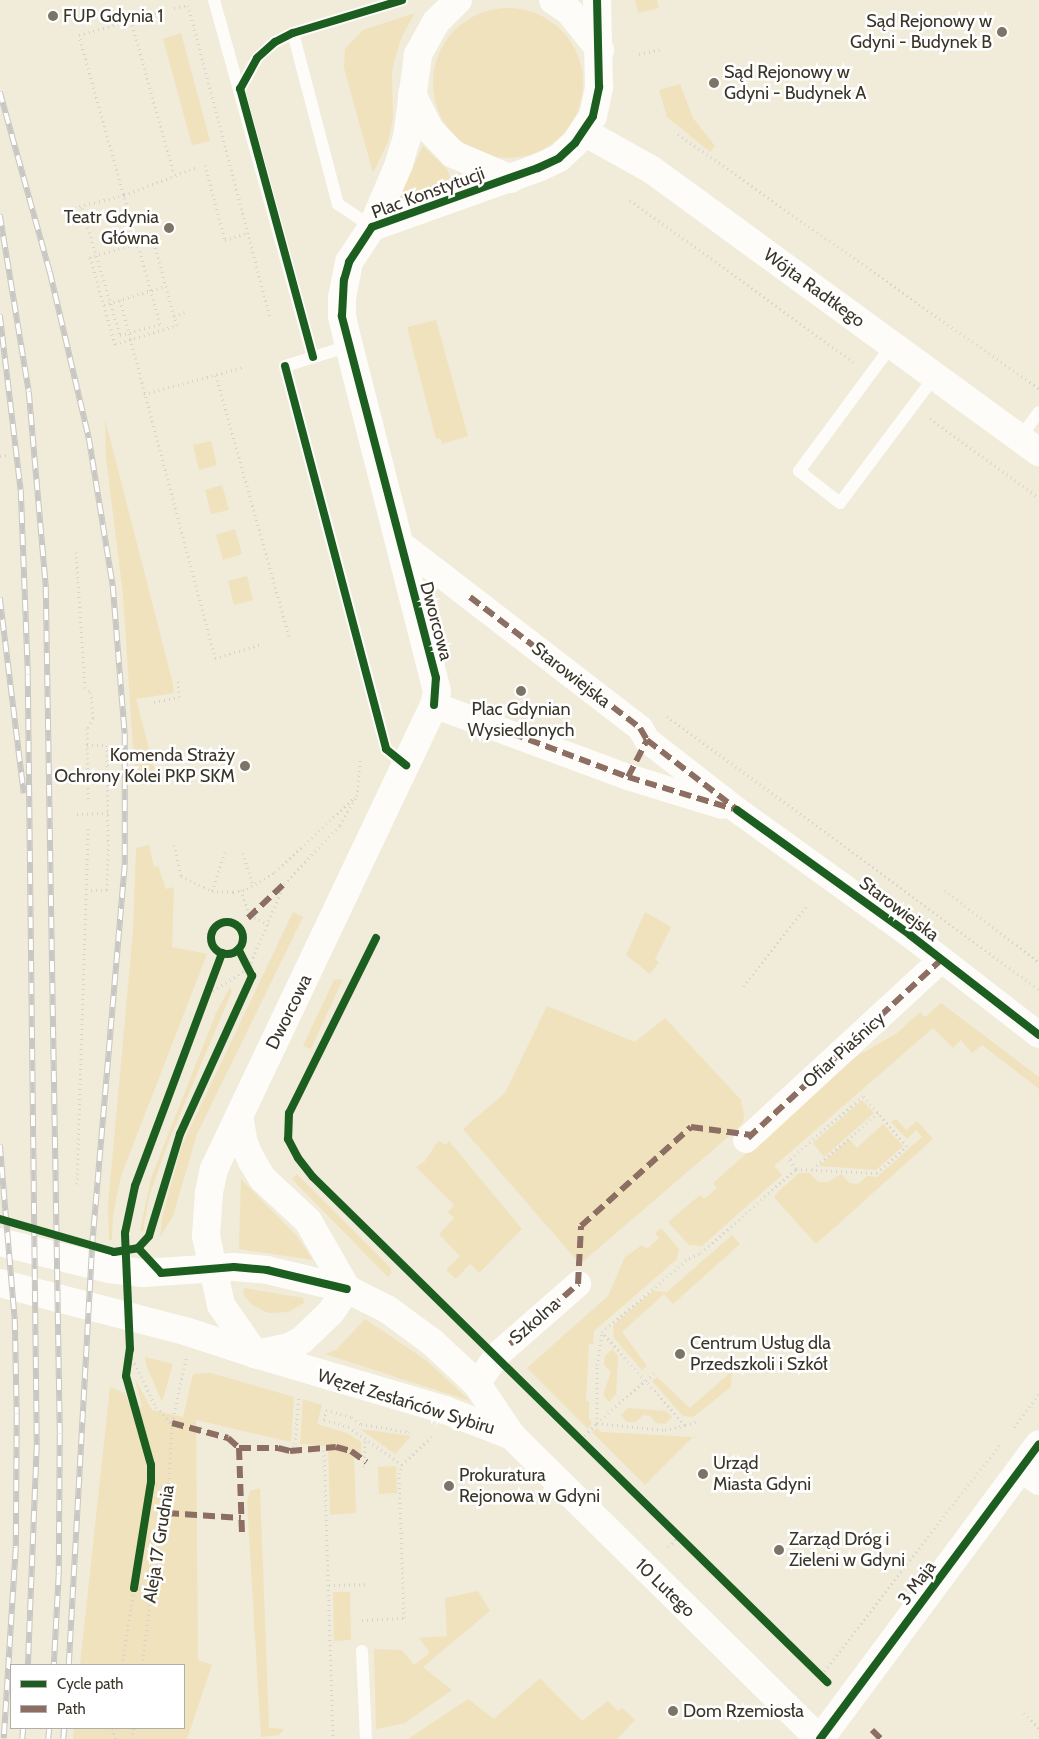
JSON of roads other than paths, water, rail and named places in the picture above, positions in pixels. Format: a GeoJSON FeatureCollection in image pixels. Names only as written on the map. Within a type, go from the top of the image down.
{"type":"FeatureCollection","features":[{"type":"Feature","properties":{"kind":"main road","name":"Plac Konstytucji"},"geometry":{"type":"LineString","coordinates":[[401,544],[342,316],[344,280],[350,262],[372,227],[399,164],[407,137],[418,55],[427,35],[458,0]]}},
{"type":"Feature","properties":{"kind":"main road"},"geometry":{"type":"LineString","coordinates":[[553,0],[569,11],[600,50]]}},
{"type":"Feature","properties":{"kind":"main road","name":"Plac Konstytucji"},"geometry":{"type":"LineString","coordinates":[[372,227],[511,178],[559,158],[584,132],[593,116],[599,87],[600,50],[597,0]]}},
{"type":"Feature","properties":{"kind":"main road","name":"Plac Konstytucji"},"geometry":{"type":"LineString","coordinates":[[412,94],[430,130],[452,154],[511,178]]}},
{"type":"Feature","properties":{"kind":"main road","name":"Wójta Radtkego"},"geometry":{"type":"LineString","coordinates":[[584,132],[652,170],[1029,445]]}},
{"type":"Feature","properties":{"kind":"main road","name":"Dworcowa"},"geometry":{"type":"LineString","coordinates":[[239,1116],[434,705],[436,678],[401,544]]}},
{"type":"Feature","properties":{"kind":"main road"},"geometry":{"type":"LineString","coordinates":[[239,1116],[244,1144],[263,1179],[308,1221],[347,1289],[331,1312],[302,1340],[290,1347],[255,1354],[226,1316],[206,1236],[209,1193],[214,1169],[239,1116]]}},
{"type":"Feature","properties":{"kind":"main road","name":"Węzeł Zesłańców Sybiru"},"geometry":{"type":"LineString","coordinates":[[0,1242],[109,1269],[143,1273],[213,1269],[267,1270],[347,1289],[395,1314],[432,1342],[477,1384],[512,1436]]}},
{"type":"Feature","properties":{"kind":"main road","name":"Węzeł Zesłańców Sybiru"},"geometry":{"type":"LineString","coordinates":[[0,1283],[185,1331],[255,1354],[445,1410],[512,1436]]}},
{"type":"Feature","properties":{"kind":"main road","name":"10 Lutego"},"geometry":{"type":"LineString","coordinates":[[512,1436],[819,1739]]}},
{"type":"Feature","properties":{"kind":"main road","name":"3 Maja"},"geometry":{"type":"LineString","coordinates":[[819,1739],[1030,1475],[1039,1444]]}},
{"type":"Feature","properties":{"kind":"street","name":"Starowiejska"},"geometry":{"type":"LineString","coordinates":[[401,544],[640,728],[647,740],[1039,1035]]}},
{"type":"Feature","properties":{"kind":"street","name":"Starowiejska"},"geometry":{"type":"LineString","coordinates":[[434,705],[628,777],[738,810]]}},
{"type":"Feature","properties":{"kind":"street"},"geometry":{"type":"LineString","coordinates":[[628,777],[647,740]]}},
{"type":"Feature","properties":{"kind":"street","name":"Ofiar Piaśnicy"},"geometry":{"type":"LineString","coordinates":[[746,1140],[941,960]]}},
{"type":"Feature","properties":{"kind":"street","name":"Szkolna"},"geometry":{"type":"LineString","coordinates":[[477,1384],[496,1355],[578,1284]]}},
{"type":"Feature","properties":{"kind":"lane"},"geometry":{"type":"LineString","coordinates":[[214,0],[313,357]]}},
{"type":"Feature","properties":{"kind":"lane"},"geometry":{"type":"LineString","coordinates":[[240,89],[257,58],[275,42],[293,33],[402,0]]}},
{"type":"Feature","properties":{"kind":"lane"},"geometry":{"type":"LineString","coordinates":[[293,33],[338,204],[372,227]]}},
{"type":"Feature","properties":{"kind":"lane"},"geometry":{"type":"LineString","coordinates":[[892,345],[799,471],[840,503],[935,376]]}},
{"type":"Feature","properties":{"kind":"lane"},"geometry":{"type":"LineString","coordinates":[[349,346],[285,366],[386,749],[406,765]]}},
{"type":"Feature","properties":{"kind":"lane"},"geometry":{"type":"LineString","coordinates":[[1029,445],[1039,412]]}},
{"type":"Feature","properties":{"kind":"lane"},"geometry":{"type":"LineString","coordinates":[[362,1651],[366,1739]]}},
{"type":"Feature","properties":{"kind":"railway"},"geometry":{"type":"LineString","coordinates":[[0,92],[50,272],[89,438],[113,586],[125,734],[125,865],[93,1236],[69,1664]]}},
{"type":"Feature","properties":{"kind":"railway"},"geometry":{"type":"LineString","coordinates":[[0,215],[29,392],[46,587],[60,1434],[59,1574],[54,1664]]}},
{"type":"Feature","properties":{"kind":"railway"},"geometry":{"type":"LineString","coordinates":[[0,315],[21,490],[28,675],[37,1445],[28,1664]]}},
{"type":"Feature","properties":{"kind":"railway"},"geometry":{"type":"LineString","coordinates":[[0,598],[24,794]]}},
{"type":"Feature","properties":{"kind":"railway"},"geometry":{"type":"LineString","coordinates":[[0,1145],[15,1319],[17,1414],[16,1548],[4,1739]]}},
{"type":"Feature","properties":{"kind":"railway"},"geometry":{"type":"LineString","coordinates":[[22,1739],[23,1729]]}},
{"type":"Feature","properties":{"kind":"railway"},"geometry":{"type":"LineString","coordinates":[[48,1739],[49,1729]]}},
{"type":"Feature","properties":{"kind":"railway"},"geometry":{"type":"LineString","coordinates":[[63,1739],[64,1729]]}},
{"type":"Feature","properties":{"kind":"place","name":"FUP Gdynia 1"},"geometry":{"type":"Point","coordinates":[53,16]}},
{"type":"Feature","properties":{"kind":"place","name":"Sąd Rejonowy w Gdyni - Budynek B"},"geometry":{"type":"Point","coordinates":[1002,32]}},
{"type":"Feature","properties":{"kind":"place","name":"Sąd Rejonowy w Gdyni - Budynek A"},"geometry":{"type":"Point","coordinates":[714,83]}},
{"type":"Feature","properties":{"kind":"place","name":"Teatr Gdynia Główna"},"geometry":{"type":"Point","coordinates":[169,228]}},
{"type":"Feature","properties":{"kind":"place","name":"Plac Gdynian Wysiedlonych"},"geometry":{"type":"Point","coordinates":[521,691]}},
{"type":"Feature","properties":{"kind":"place","name":"Komenda Straży Ochrony Kolei PKP SKM"},"geometry":{"type":"Point","coordinates":[245,766]}},
{"type":"Feature","properties":{"kind":"place","name":"Centrum Usług dla Przedszkoli i Szkół"},"geometry":{"type":"Point","coordinates":[680,1354]}},
{"type":"Feature","properties":{"kind":"place","name":"Urząd Miasta Gdyni"},"geometry":{"type":"Point","coordinates":[703,1474]}},
{"type":"Feature","properties":{"kind":"place","name":"Prokuratura Rejonowa w Gdyni"},"geometry":{"type":"Point","coordinates":[449,1486]}},
{"type":"Feature","properties":{"kind":"place","name":"Zarząd Dróg i Zieleni w Gdyni"},"geometry":{"type":"Point","coordinates":[779,1550]}},
{"type":"Feature","properties":{"kind":"place","name":"Dom Rzemiosła"},"geometry":{"type":"Point","coordinates":[673,1711]}}]}
